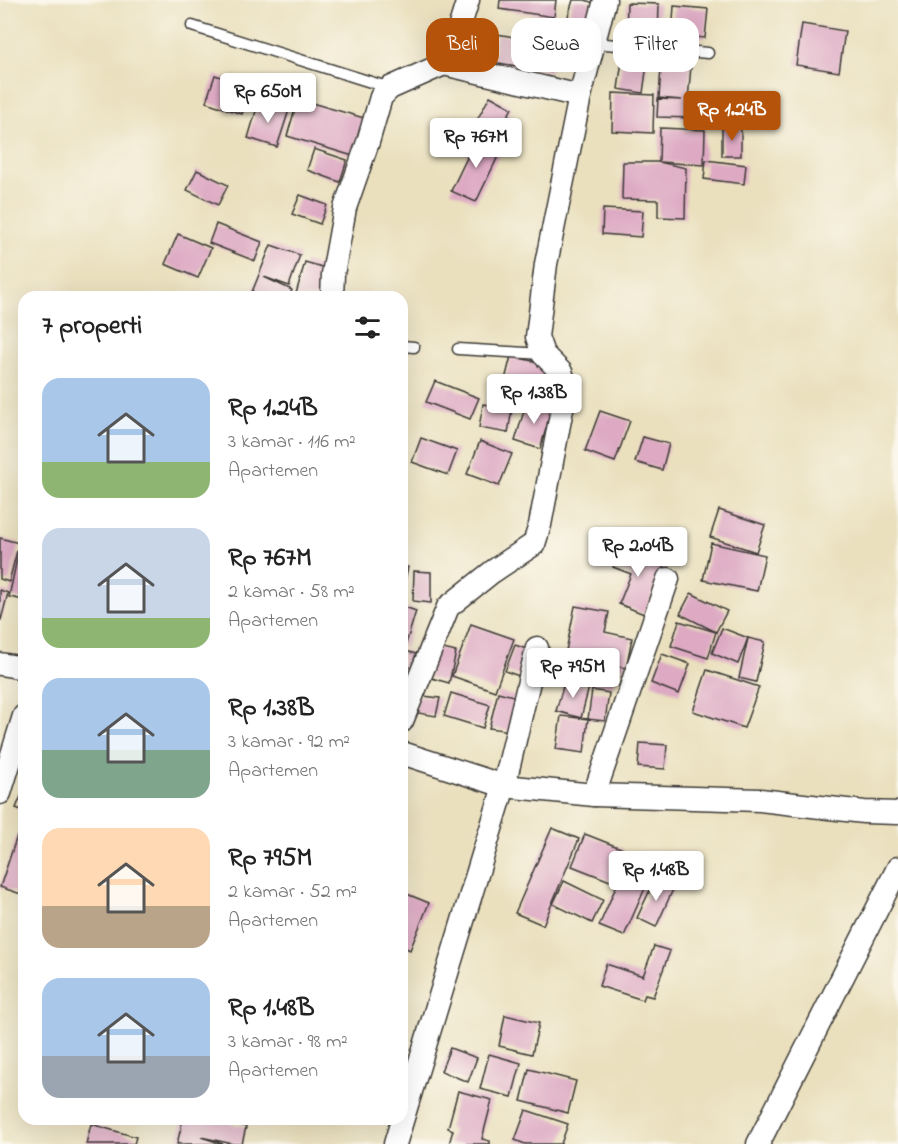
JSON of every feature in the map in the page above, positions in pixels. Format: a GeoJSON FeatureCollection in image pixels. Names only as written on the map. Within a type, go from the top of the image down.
{"type":"FeatureCollection","features":[{"type":"Feature","properties":{"kind":"street"},"geometry":{"type":"LineString","coordinates":[[462,18],[468,0]]}},
{"type":"Feature","properties":{"kind":"street"},"geometry":{"type":"LineString","coordinates":[[600,18],[605,0]]}},
{"type":"Feature","properties":{"kind":"street"},"geometry":{"type":"LineString","coordinates":[[332,291],[333,274],[345,208],[381,97],[390,88],[426,72]]}},
{"type":"Feature","properties":{"kind":"street"},"geometry":{"type":"LineString","coordinates":[[478,72],[580,96]]}},
{"type":"Feature","properties":{"kind":"street"},"geometry":{"type":"LineString","coordinates":[[408,706],[448,607],[492,572],[534,544],[540,525],[565,393],[561,372],[543,354],[537,337],[546,264],[586,72]]}},
{"type":"Feature","properties":{"kind":"street"},"geometry":{"type":"LineString","coordinates":[[594,795],[668,579]]}},
{"type":"Feature","properties":{"kind":"street"},"geometry":{"type":"LineString","coordinates":[[408,1098],[504,786],[537,648]]}},
{"type":"Feature","properties":{"kind":"street"},"geometry":{"type":"LineString","coordinates":[[0,664],[18,667]]}},
{"type":"Feature","properties":{"kind":"street"},"geometry":{"type":"LineString","coordinates":[[0,793],[18,735]]}},
{"type":"Feature","properties":{"kind":"street"},"geometry":{"type":"LineString","coordinates":[[408,755],[504,786],[594,795],[760,800],[864,812],[898,813]]}},
{"type":"Feature","properties":{"kind":"street"},"geometry":{"type":"LineString","coordinates":[[758,1144],[898,868]]}},
{"type":"Feature","properties":{"kind":"street"},"geometry":{"type":"LineString","coordinates":[[394,1144],[400,1125]]}},
{"type":"Feature","properties":{"kind":"lane"},"geometry":{"type":"LineString","coordinates":[[192,26],[390,88]]}},
{"type":"Feature","properties":{"kind":"lane"},"geometry":{"type":"LineString","coordinates":[[601,44],[708,53]]}},
{"type":"Feature","properties":{"kind":"lane"},"geometry":{"type":"LineString","coordinates":[[408,346],[414,347]]}},
{"type":"Feature","properties":{"kind":"lane"},"geometry":{"type":"LineString","coordinates":[[458,349],[543,354]]}},
{"type":"Feature","properties":{"kind":"building"},"geometry":{"type":"Polygon","coordinates":[[[500,0],[556,0],[554,17],[499,9],[500,0]]]}},
{"type":"Feature","properties":{"kind":"building"},"geometry":{"type":"Polygon","coordinates":[[[573,0],[585,0],[597,4],[593,18],[567,18],[573,0]]]}},
{"type":"Feature","properties":{"kind":"building"},"geometry":{"type":"Polygon","coordinates":[[[627,3],[659,4],[659,18],[627,18],[627,3]]]}},
{"type":"Feature","properties":{"kind":"building"},"geometry":{"type":"Polygon","coordinates":[[[674,6],[708,9],[705,38],[699,37],[699,18],[673,18],[674,6]]]}},
{"type":"Feature","properties":{"kind":"building"},"geometry":{"type":"Polygon","coordinates":[[[802,24],[845,31],[839,72],[796,65],[802,24]]]}},
{"type":"Feature","properties":{"kind":"building"},"geometry":{"type":"Polygon","coordinates":[[[499,34],[511,36],[511,65],[499,63],[499,34]]]}},
{"type":"Feature","properties":{"kind":"building"},"geometry":{"type":"Polygon","coordinates":[[[620,72],[646,72],[643,93],[618,89],[620,72]]]}},
{"type":"Feature","properties":{"kind":"building"},"geometry":{"type":"Polygon","coordinates":[[[661,72],[690,72],[688,100],[693,100],[693,118],[657,117],[658,99],[682,100],[659,98],[661,72]]]}},
{"type":"Feature","properties":{"kind":"building"},"geometry":{"type":"Polygon","coordinates":[[[215,75],[251,87],[242,114],[206,102],[215,75]]]}},
{"type":"Feature","properties":{"kind":"building"},"geometry":{"type":"Polygon","coordinates":[[[613,93],[654,95],[653,133],[612,131],[613,93]]]}},
{"type":"Feature","properties":{"kind":"building"},"geometry":{"type":"Polygon","coordinates":[[[490,96],[512,108],[498,134],[476,122],[490,96]]]}},
{"type":"Feature","properties":{"kind":"building"},"geometry":{"type":"Polygon","coordinates":[[[298,99],[364,118],[353,156],[287,136],[298,99]]]}},
{"type":"Feature","properties":{"kind":"building"},"geometry":{"type":"Polygon","coordinates":[[[259,101],[289,110],[277,147],[248,138],[259,101]]]}},
{"type":"Feature","properties":{"kind":"building"},"geometry":{"type":"Polygon","coordinates":[[[660,128],[705,130],[704,165],[659,162],[660,128]]]}},
{"type":"Feature","properties":{"kind":"building"},"geometry":{"type":"Polygon","coordinates":[[[722,128],[741,128],[741,156],[722,156],[722,128]]]}},
{"type":"Feature","properties":{"kind":"building"},"geometry":{"type":"Polygon","coordinates":[[[477,137],[502,148],[476,202],[451,191],[477,137]]]}},
{"type":"Feature","properties":{"kind":"building"},"geometry":{"type":"Polygon","coordinates":[[[314,149],[347,160],[340,182],[307,170],[314,149]]]}},
{"type":"Feature","properties":{"kind":"building"},"geometry":{"type":"Polygon","coordinates":[[[706,160],[746,165],[744,184],[704,179],[706,160]]]}},
{"type":"Feature","properties":{"kind":"building"},"geometry":{"type":"Polygon","coordinates":[[[623,162],[659,162],[686,168],[685,218],[658,217],[658,200],[622,199],[623,162]]]}},
{"type":"Feature","properties":{"kind":"building"},"geometry":{"type":"Polygon","coordinates":[[[197,170],[228,185],[218,205],[187,190],[197,170]]]}},
{"type":"Feature","properties":{"kind":"building"},"geometry":{"type":"Polygon","coordinates":[[[300,195],[327,205],[320,224],[292,214],[300,195]]]}},
{"type":"Feature","properties":{"kind":"building"},"geometry":{"type":"Polygon","coordinates":[[[603,209],[643,211],[641,237],[602,234],[603,209]]]}},
{"type":"Feature","properties":{"kind":"building"},"geometry":{"type":"Polygon","coordinates":[[[216,224],[262,242],[255,261],[209,243],[216,224]]]}},
{"type":"Feature","properties":{"kind":"building"},"geometry":{"type":"Polygon","coordinates":[[[178,234],[211,248],[198,278],[165,264],[178,234]]]}},
{"type":"Feature","properties":{"kind":"building"},"geometry":{"type":"Polygon","coordinates":[[[271,245],[300,255],[289,286],[264,277],[292,291],[252,291],[271,245]]]}},
{"type":"Feature","properties":{"kind":"building"},"geometry":{"type":"Polygon","coordinates":[[[305,262],[329,269],[322,291],[297,291],[305,262]]]}},
{"type":"Feature","properties":{"kind":"building"},"geometry":{"type":"Polygon","coordinates":[[[511,356],[549,365],[540,401],[502,392],[511,356]]]}},
{"type":"Feature","properties":{"kind":"building"},"geometry":{"type":"Polygon","coordinates":[[[435,381],[479,398],[470,419],[426,402],[435,381]]]}},
{"type":"Feature","properties":{"kind":"building"},"geometry":{"type":"Polygon","coordinates":[[[527,401],[552,408],[540,449],[515,441],[527,401]]]}},
{"type":"Feature","properties":{"kind":"building"},"geometry":{"type":"Polygon","coordinates":[[[483,404],[512,409],[508,433],[479,428],[483,404]]]}},
{"type":"Feature","properties":{"kind":"building"},"geometry":{"type":"Polygon","coordinates":[[[600,411],[630,421],[615,462],[585,451],[600,411]]]}},
{"type":"Feature","properties":{"kind":"building"},"geometry":{"type":"Polygon","coordinates":[[[643,437],[669,444],[662,470],[635,462],[643,437]]]}},
{"type":"Feature","properties":{"kind":"building"},"geometry":{"type":"Polygon","coordinates":[[[421,438],[457,451],[448,475],[412,462],[421,438]]]}},
{"type":"Feature","properties":{"kind":"building"},"geometry":{"type":"Polygon","coordinates":[[[480,441],[512,454],[499,486],[467,474],[480,441]]]}},
{"type":"Feature","properties":{"kind":"building"},"geometry":{"type":"Polygon","coordinates":[[[719,510],[765,525],[756,552],[710,537],[719,510]]]}},
{"type":"Feature","properties":{"kind":"building"},"geometry":{"type":"Polygon","coordinates":[[[0,538],[18,543],[18,547],[9,582],[0,579],[0,538]]]}},
{"type":"Feature","properties":{"kind":"building"},"geometry":{"type":"Polygon","coordinates":[[[711,543],[765,555],[757,591],[703,580],[711,543]]]}},
{"type":"Feature","properties":{"kind":"building"},"geometry":{"type":"Polygon","coordinates":[[[621,545],[665,564],[644,614],[619,604],[631,574],[613,567],[621,545]]]}},
{"type":"Feature","properties":{"kind":"building"},"geometry":{"type":"Polygon","coordinates":[[[18,554],[18,599],[9,597],[18,554]]]}},
{"type":"Feature","properties":{"kind":"building"},"geometry":{"type":"Polygon","coordinates":[[[414,571],[431,572],[431,603],[413,601],[414,571]]]}},
{"type":"Feature","properties":{"kind":"building"},"geometry":{"type":"Polygon","coordinates":[[[0,590],[8,593],[1,620],[0,620],[0,590]]]}},
{"type":"Feature","properties":{"kind":"building"},"geometry":{"type":"Polygon","coordinates":[[[691,593],[727,611],[716,632],[680,614],[691,593]]]}},
{"type":"Feature","properties":{"kind":"building"},"geometry":{"type":"Polygon","coordinates":[[[575,606],[609,612],[605,632],[632,638],[626,668],[614,666],[613,687],[565,680],[569,659],[602,664],[565,656],[575,606]]]}},
{"type":"Feature","properties":{"kind":"building"},"geometry":{"type":"Polygon","coordinates":[[[408,608],[416,611],[408,637],[408,608]]]}},
{"type":"Feature","properties":{"kind":"building"},"geometry":{"type":"Polygon","coordinates":[[[679,621],[716,632],[708,658],[671,646],[679,621]]]}},
{"type":"Feature","properties":{"kind":"building"},"geometry":{"type":"Polygon","coordinates":[[[471,624],[514,639],[495,691],[452,676],[471,624]]]}},
{"type":"Feature","properties":{"kind":"building"},"geometry":{"type":"Polygon","coordinates":[[[722,628],[748,638],[738,664],[712,653],[722,628]]]}},
{"type":"Feature","properties":{"kind":"building"},"geometry":{"type":"Polygon","coordinates":[[[748,638],[765,642],[756,682],[739,678],[748,638]]]}},
{"type":"Feature","properties":{"kind":"building"},"geometry":{"type":"Polygon","coordinates":[[[515,645],[529,650],[519,676],[505,671],[515,645]]]}},
{"type":"Feature","properties":{"kind":"building"},"geometry":{"type":"Polygon","coordinates":[[[435,647],[456,652],[449,683],[428,677],[435,647]]]}},
{"type":"Feature","properties":{"kind":"building"},"geometry":{"type":"Polygon","coordinates":[[[408,652],[416,654],[408,682],[408,652]]]}},
{"type":"Feature","properties":{"kind":"building"},"geometry":{"type":"Polygon","coordinates":[[[662,654],[690,664],[679,694],[651,683],[662,654]]]}},
{"type":"Feature","properties":{"kind":"building"},"geometry":{"type":"Polygon","coordinates":[[[707,670],[759,687],[744,728],[693,711],[707,670]]]}},
{"type":"Feature","properties":{"kind":"building"},"geometry":{"type":"Polygon","coordinates":[[[565,680],[589,687],[581,718],[556,711],[565,680]]]}},
{"type":"Feature","properties":{"kind":"building"},"geometry":{"type":"Polygon","coordinates":[[[592,690],[609,693],[605,721],[588,719],[592,690]]]}},
{"type":"Feature","properties":{"kind":"building"},"geometry":{"type":"Polygon","coordinates":[[[498,692],[517,697],[511,731],[489,728],[498,692]]]}},
{"type":"Feature","properties":{"kind":"building"},"geometry":{"type":"Polygon","coordinates":[[[451,693],[490,705],[483,728],[444,716],[451,693]]]}},
{"type":"Feature","properties":{"kind":"building"},"geometry":{"type":"Polygon","coordinates":[[[414,695],[440,698],[436,716],[412,712],[414,695]]]}},
{"type":"Feature","properties":{"kind":"building"},"geometry":{"type":"Polygon","coordinates":[[[561,716],[588,719],[584,753],[556,749],[561,716]]]}},
{"type":"Feature","properties":{"kind":"building"},"geometry":{"type":"Polygon","coordinates":[[[640,743],[667,745],[665,769],[638,767],[640,743]]]}},
{"type":"Feature","properties":{"kind":"building"},"geometry":{"type":"Polygon","coordinates":[[[552,828],[579,839],[543,925],[515,913],[552,828]]]}},
{"type":"Feature","properties":{"kind":"building"},"geometry":{"type":"Polygon","coordinates":[[[585,834],[623,849],[610,881],[572,866],[585,834]]]}},
{"type":"Feature","properties":{"kind":"building"},"geometry":{"type":"Polygon","coordinates":[[[17,836],[18,836],[18,893],[0,887],[17,836]]]}},
{"type":"Feature","properties":{"kind":"building"},"geometry":{"type":"Polygon","coordinates":[[[628,859],[653,870],[624,936],[599,926],[628,859]]]}},
{"type":"Feature","properties":{"kind":"building"},"geometry":{"type":"Polygon","coordinates":[[[656,877],[675,885],[656,927],[637,918],[656,877]]]}},
{"type":"Feature","properties":{"kind":"building"},"geometry":{"type":"Polygon","coordinates":[[[564,881],[603,900],[592,923],[553,904],[564,881]]]}},
{"type":"Feature","properties":{"kind":"building"},"geometry":{"type":"Polygon","coordinates":[[[408,894],[429,903],[410,950],[408,949],[408,894]]]}},
{"type":"Feature","properties":{"kind":"building"},"geometry":{"type":"Polygon","coordinates":[[[654,946],[670,951],[653,997],[645,995],[643,1000],[599,986],[606,964],[643,976],[654,946]]]}},
{"type":"Feature","properties":{"kind":"building"},"geometry":{"type":"Polygon","coordinates":[[[505,1015],[539,1023],[532,1054],[499,1046],[505,1015]]]}},
{"type":"Feature","properties":{"kind":"building"},"geometry":{"type":"Polygon","coordinates":[[[450,1048],[477,1058],[468,1082],[441,1071],[450,1048]]]}},
{"type":"Feature","properties":{"kind":"building"},"geometry":{"type":"Polygon","coordinates":[[[489,1054],[521,1063],[512,1097],[480,1089],[489,1054]]]}},
{"type":"Feature","properties":{"kind":"building"},"geometry":{"type":"Polygon","coordinates":[[[529,1069],[576,1081],[568,1113],[521,1101],[529,1069]]]}},
{"type":"Feature","properties":{"kind":"building"},"geometry":{"type":"Polygon","coordinates":[[[458,1091],[492,1100],[482,1139],[490,1141],[490,1144],[449,1144],[453,1130],[448,1128],[458,1091]]]}},
{"type":"Feature","properties":{"kind":"building"},"geometry":{"type":"Polygon","coordinates":[[[526,1110],[568,1124],[561,1144],[525,1144],[515,1140],[526,1110]]]}},
{"type":"Feature","properties":{"kind":"building"},"geometry":{"type":"Polygon","coordinates":[[[91,1125],[136,1137],[134,1144],[86,1144],[91,1125]]]}},
{"type":"Feature","properties":{"kind":"building"},"geometry":{"type":"Polygon","coordinates":[[[182,1125],[246,1127],[242,1144],[201,1137],[223,1144],[177,1144],[182,1125]]]}}]}
